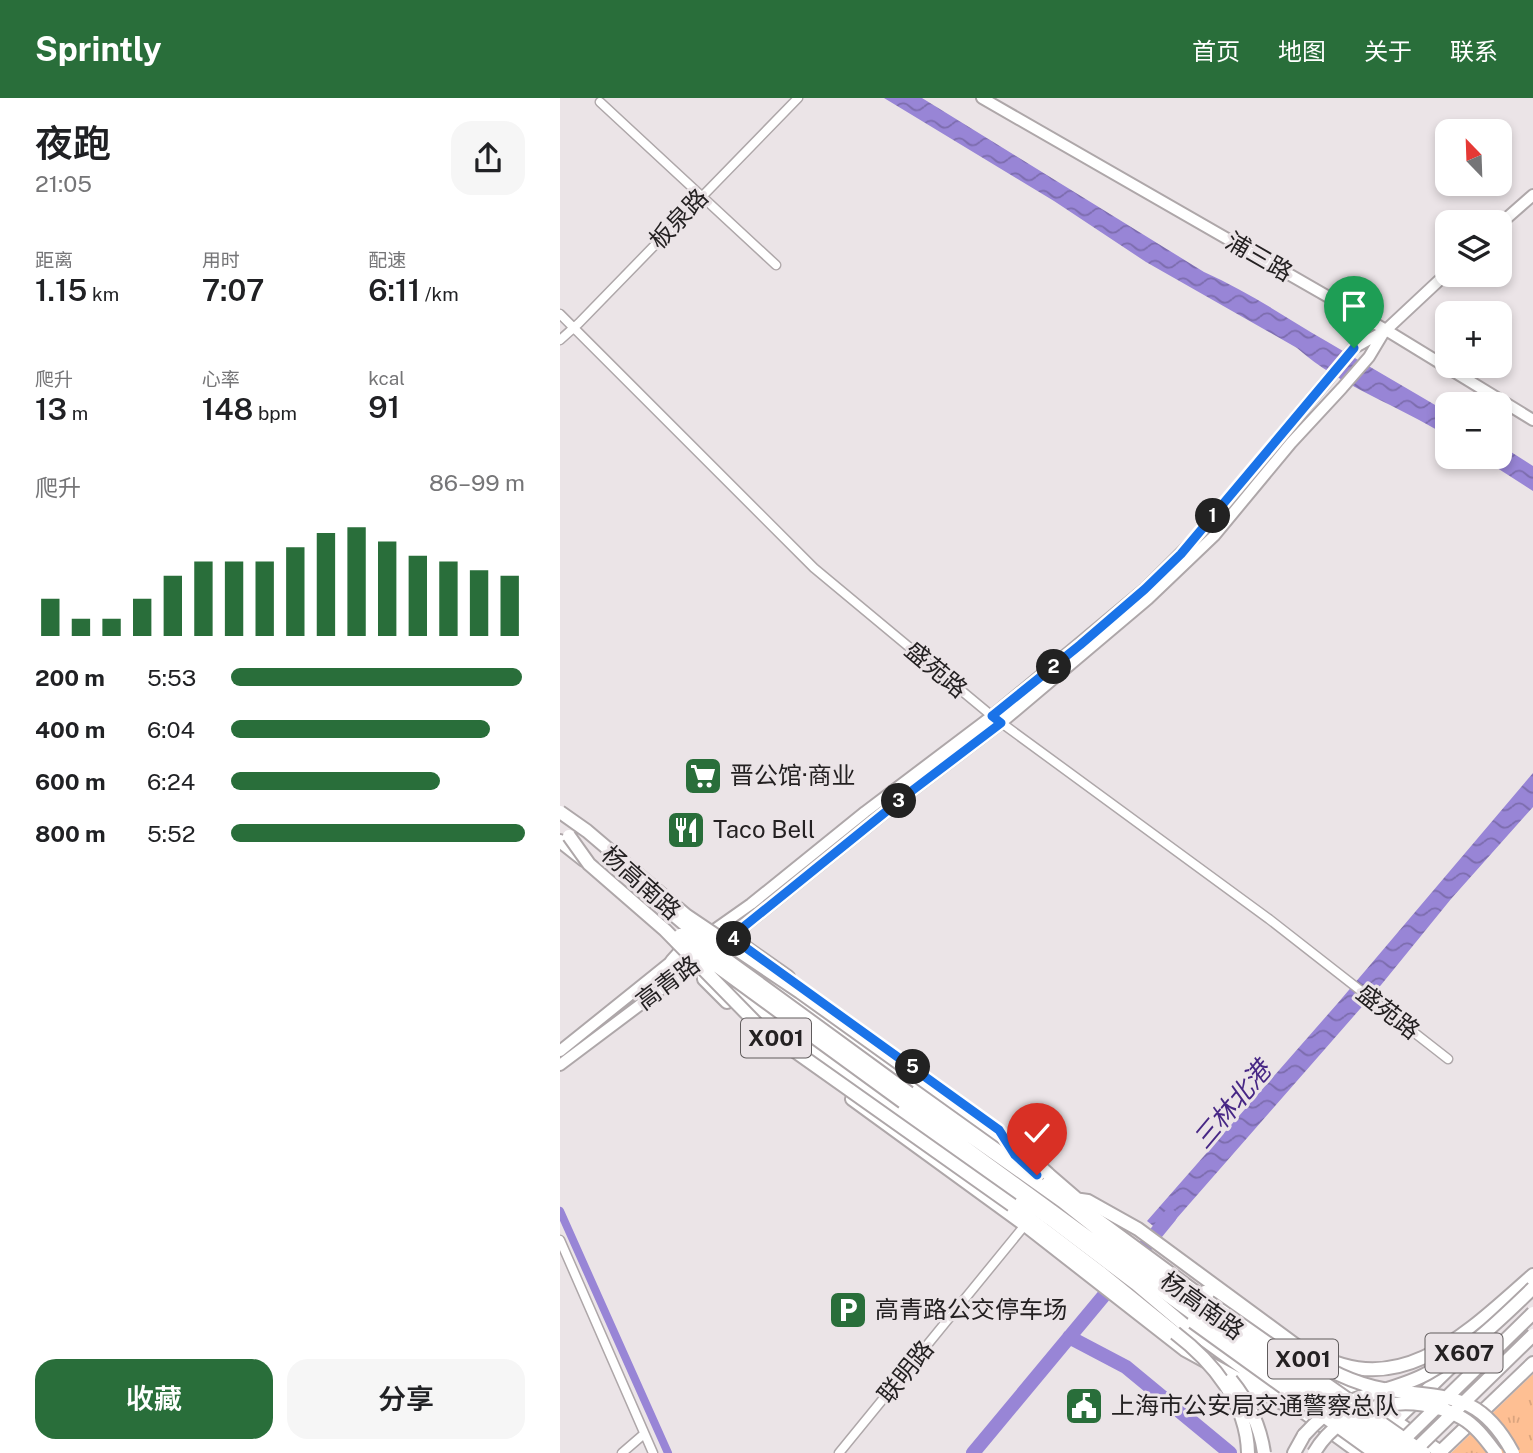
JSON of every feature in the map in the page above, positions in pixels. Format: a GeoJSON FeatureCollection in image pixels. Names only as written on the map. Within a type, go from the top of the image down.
{"type":"FeatureCollection","features":[{"type":"Feature","properties":{"kind":"main road","name":"浦三路"},"geometry":{"type":"LineString","coordinates":[[982,98],[1386,330],[1533,419]]}},
{"type":"Feature","properties":{"kind":"main road"},"geometry":{"type":"LineString","coordinates":[[1512,213],[1533,195]]}},
{"type":"Feature","properties":{"kind":"main road","name":"高青路"},"geometry":{"type":"LineString","coordinates":[[560,1051],[751,904],[865,812],[997,720],[1181,554],[1354,348],[1386,330],[1435,283]]}},
{"type":"Feature","properties":{"kind":"main road","name":"高青路"},"geometry":{"type":"LineString","coordinates":[[720,945],[997,720],[1113,630],[1214,536],[1291,443],[1369,357],[1386,330]]}},
{"type":"Feature","properties":{"kind":"main road"},"geometry":{"type":"LineString","coordinates":[[560,805],[587,831]]}},
{"type":"Feature","properties":{"kind":"main road","name":"杨高南路"},"geometry":{"type":"LineString","coordinates":[[560,812],[690,951],[704,979],[752,1026],[1025,1225]]}},
{"type":"Feature","properties":{"kind":"main road","name":"杨高南路"},"geometry":{"type":"LineString","coordinates":[[560,812],[587,831],[687,916],[800,992],[1026,1154],[1078,1199],[1110,1260],[1120,1301],[1200,1360],[1339,1437]]}},
{"type":"Feature","properties":{"kind":"main road","name":"杨高南路"},"geometry":{"type":"LineString","coordinates":[[560,812],[603,855],[727,960],[1110,1260],[1145,1273],[1179,1281],[1213,1296],[1440,1453]]}},
{"type":"Feature","properties":{"kind":"main road","name":"杨高南路"},"geometry":{"type":"LineString","coordinates":[[562,834],[718,967],[906,1098],[1034,1181]]}},
{"type":"Feature","properties":{"kind":"main road","name":"杨高南路"},"geometry":{"type":"LineString","coordinates":[[562,834],[589,864],[665,930],[758,1025],[1049,1233],[1073,1264]]}},
{"type":"Feature","properties":{"kind":"main road","name":"杨高南路"},"geometry":{"type":"LineString","coordinates":[[562,834],[768,1018],[1052,1216],[1067,1239]]}},
{"type":"Feature","properties":{"kind":"main road","name":"杨高南路"},"geometry":{"type":"LineString","coordinates":[[625,891],[690,951]]}},
{"type":"Feature","properties":{"kind":"main road"},"geometry":{"type":"LineString","coordinates":[[675,935],[682,948],[680,954],[690,951]]}},
{"type":"Feature","properties":{"kind":"main road","name":"杨高南路"},"geometry":{"type":"LineString","coordinates":[[690,951],[731,937]]}},
{"type":"Feature","properties":{"kind":"main road","name":"X001"},"geometry":{"type":"LineString","coordinates":[[731,937],[999,1130],[1019,1159]]}},
{"type":"Feature","properties":{"kind":"main road","name":"杨高南路"},"geometry":{"type":"LineString","coordinates":[[690,951],[720,945],[1078,1199]]}},
{"type":"Feature","properties":{"kind":"main road","name":"高青路"},"geometry":{"type":"LineString","coordinates":[[560,1065],[690,951]]}},
{"type":"Feature","properties":{"kind":"main road","name":"杨高南路"},"geometry":{"type":"LineString","coordinates":[[1019,1159],[1034,1181],[1110,1260],[1145,1273],[1406,1453]]}},
{"type":"Feature","properties":{"kind":"main road","name":"X001"},"geometry":{"type":"LineString","coordinates":[[1078,1199],[1138,1229],[1328,1369],[1352,1381],[1376,1388],[1436,1394],[1458,1400],[1487,1417],[1501,1431],[1513,1453]]}},
{"type":"Feature","properties":{"kind":"main road","name":"X001"},"geometry":{"type":"LineString","coordinates":[[1025,1225],[1073,1264],[1110,1260]]}},
{"type":"Feature","properties":{"kind":"main road","name":"杨高南路"},"geometry":{"type":"LineString","coordinates":[[1049,1233],[1067,1239]]}},
{"type":"Feature","properties":{"kind":"main road","name":"X001"},"geometry":{"type":"LineString","coordinates":[[1067,1239],[1110,1260],[1175,1333],[1197,1350]]}},
{"type":"Feature","properties":{"kind":"main road","name":"杨高南路"},"geometry":{"type":"LineString","coordinates":[[1145,1273],[1157,1288],[1200,1312],[1423,1453]]}},
{"type":"Feature","properties":{"kind":"main road","name":"杨高南路"},"geometry":{"type":"LineString","coordinates":[[1145,1273],[1188,1328],[1362,1453]]}},
{"type":"Feature","properties":{"kind":"main road"},"geometry":{"type":"LineString","coordinates":[[1265,1325],[1321,1357],[1341,1365],[1364,1369],[1395,1369],[1425,1358],[1453,1342],[1533,1275]]}},
{"type":"Feature","properties":{"kind":"main road","name":"杨高南路"},"geometry":{"type":"LineString","coordinates":[[1179,1281],[1200,1312],[1375,1453]]}},
{"type":"Feature","properties":{"kind":"main road"},"geometry":{"type":"LineString","coordinates":[[1294,1453],[1304,1435],[1320,1418],[1360,1397],[1426,1374],[1451,1359],[1493,1326],[1533,1287]]}},
{"type":"Feature","properties":{"kind":"main road","name":"X607"},"geometry":{"type":"LineString","coordinates":[[1362,1453],[1533,1287]]}},
{"type":"Feature","properties":{"kind":"main road","name":"杨高南路"},"geometry":{"type":"LineString","coordinates":[[1200,1312],[1388,1453]]}},
{"type":"Feature","properties":{"kind":"main road"},"geometry":{"type":"LineString","coordinates":[[1388,1453],[1533,1313]]}},
{"type":"Feature","properties":{"kind":"main road"},"geometry":{"type":"LineString","coordinates":[[1412,1453],[1533,1335]]}},
{"type":"Feature","properties":{"kind":"main road"},"geometry":{"type":"LineString","coordinates":[[1197,1350],[1230,1390],[1241,1415],[1248,1453]]}},
{"type":"Feature","properties":{"kind":"main road"},"geometry":{"type":"LineString","coordinates":[[1197,1350],[1225,1374],[1245,1398],[1256,1420],[1264,1453]]}},
{"type":"Feature","properties":{"kind":"main road","name":"X607"},"geometry":{"type":"LineString","coordinates":[[1440,1453],[1533,1363]]}},
{"type":"Feature","properties":{"kind":"main road"},"geometry":{"type":"LineString","coordinates":[[1314,1453],[1319,1444],[1349,1417],[1382,1404],[1424,1403],[1463,1418],[1483,1435],[1496,1453]]}},
{"type":"Feature","properties":{"kind":"street","name":"板泉路"},"geometry":{"type":"LineString","coordinates":[[560,340],[798,98]]}},
{"type":"Feature","properties":{"kind":"street"},"geometry":{"type":"LineString","coordinates":[[600,102],[776,265]]}},
{"type":"Feature","properties":{"kind":"street","name":"盛苑路"},"geometry":{"type":"LineString","coordinates":[[560,314],[814,568],[997,720],[1269,919],[1448,1059]]}},
{"type":"Feature","properties":{"kind":"street","name":"联明路"},"geometry":{"type":"LineString","coordinates":[[839,1453],[1025,1225]]}},
{"type":"Feature","properties":{"kind":"street"},"geometry":{"type":"LineString","coordinates":[[560,1240],[653,1453]]}},
{"type":"Feature","properties":{"kind":"street"},"geometry":{"type":"LineString","coordinates":[[622,1453],[644,1434]]}},
{"type":"Feature","properties":{"kind":"green space"},"geometry":{"type":"Polygon","coordinates":[[[1533,1374],[1533,1453],[1451,1453],[1533,1374]]]}},
{"type":"Feature","properties":{"kind":"water"},"geometry":{"type":"Polygon","coordinates":[[[884,98],[922,98],[1204,272],[1251,296],[1435,405],[1435,429],[1332,374],[1297,348],[1146,262],[1054,201],[884,98]]]}},
{"type":"Feature","properties":{"kind":"water"},"geometry":{"type":"Polygon","coordinates":[[[1512,453],[1533,466],[1533,491],[1499,469],[1512,469],[1512,453]]]}},
{"type":"Feature","properties":{"kind":"water"},"geometry":{"type":"Polygon","coordinates":[[[1533,773],[1533,807],[1451,899],[1381,985],[1163,1234],[1147,1221],[1337,1004],[1533,773]]]}},
{"type":"Feature","properties":{"kind":"waterway"},"geometry":{"type":"LineString","coordinates":[[560,1211],[668,1453]]}},
{"type":"Feature","properties":{"kind":"waterway","name":"三林北港"},"geometry":{"type":"LineString","coordinates":[[1134,1260],[1170,1216]]}},
{"type":"Feature","properties":{"kind":"waterway","name":"三林北港"},"geometry":{"type":"LineString","coordinates":[[973,1453],[1116,1281]]}},
{"type":"Feature","properties":{"kind":"waterway"},"geometry":{"type":"LineString","coordinates":[[1069,1337],[1126,1367],[1230,1453]]}},
{"type":"Feature","properties":{"kind":"place","name":"晋公馆·商业"},"geometry":{"type":"Point","coordinates":[703,776]}},
{"type":"Feature","properties":{"kind":"place","name":"Taco Bell"},"geometry":{"type":"Point","coordinates":[686,830]}},
{"type":"Feature","properties":{"kind":"place","name":"高青路公交停车场"},"geometry":{"type":"Point","coordinates":[848,1310]}},
{"type":"Feature","properties":{"kind":"place","name":"上海市公安局交通警察总队"},"geometry":{"type":"Point","coordinates":[1084,1406]}},
{"type":"Feature","properties":{"kind":"route"},"geometry":{"type":"LineString","coordinates":[[1037,1175],[1015,1155],[999,1130],[731,937],[909,793],[1001,723],[992,716],[1145,589],[1194,540],[1354,348]]}}]}
